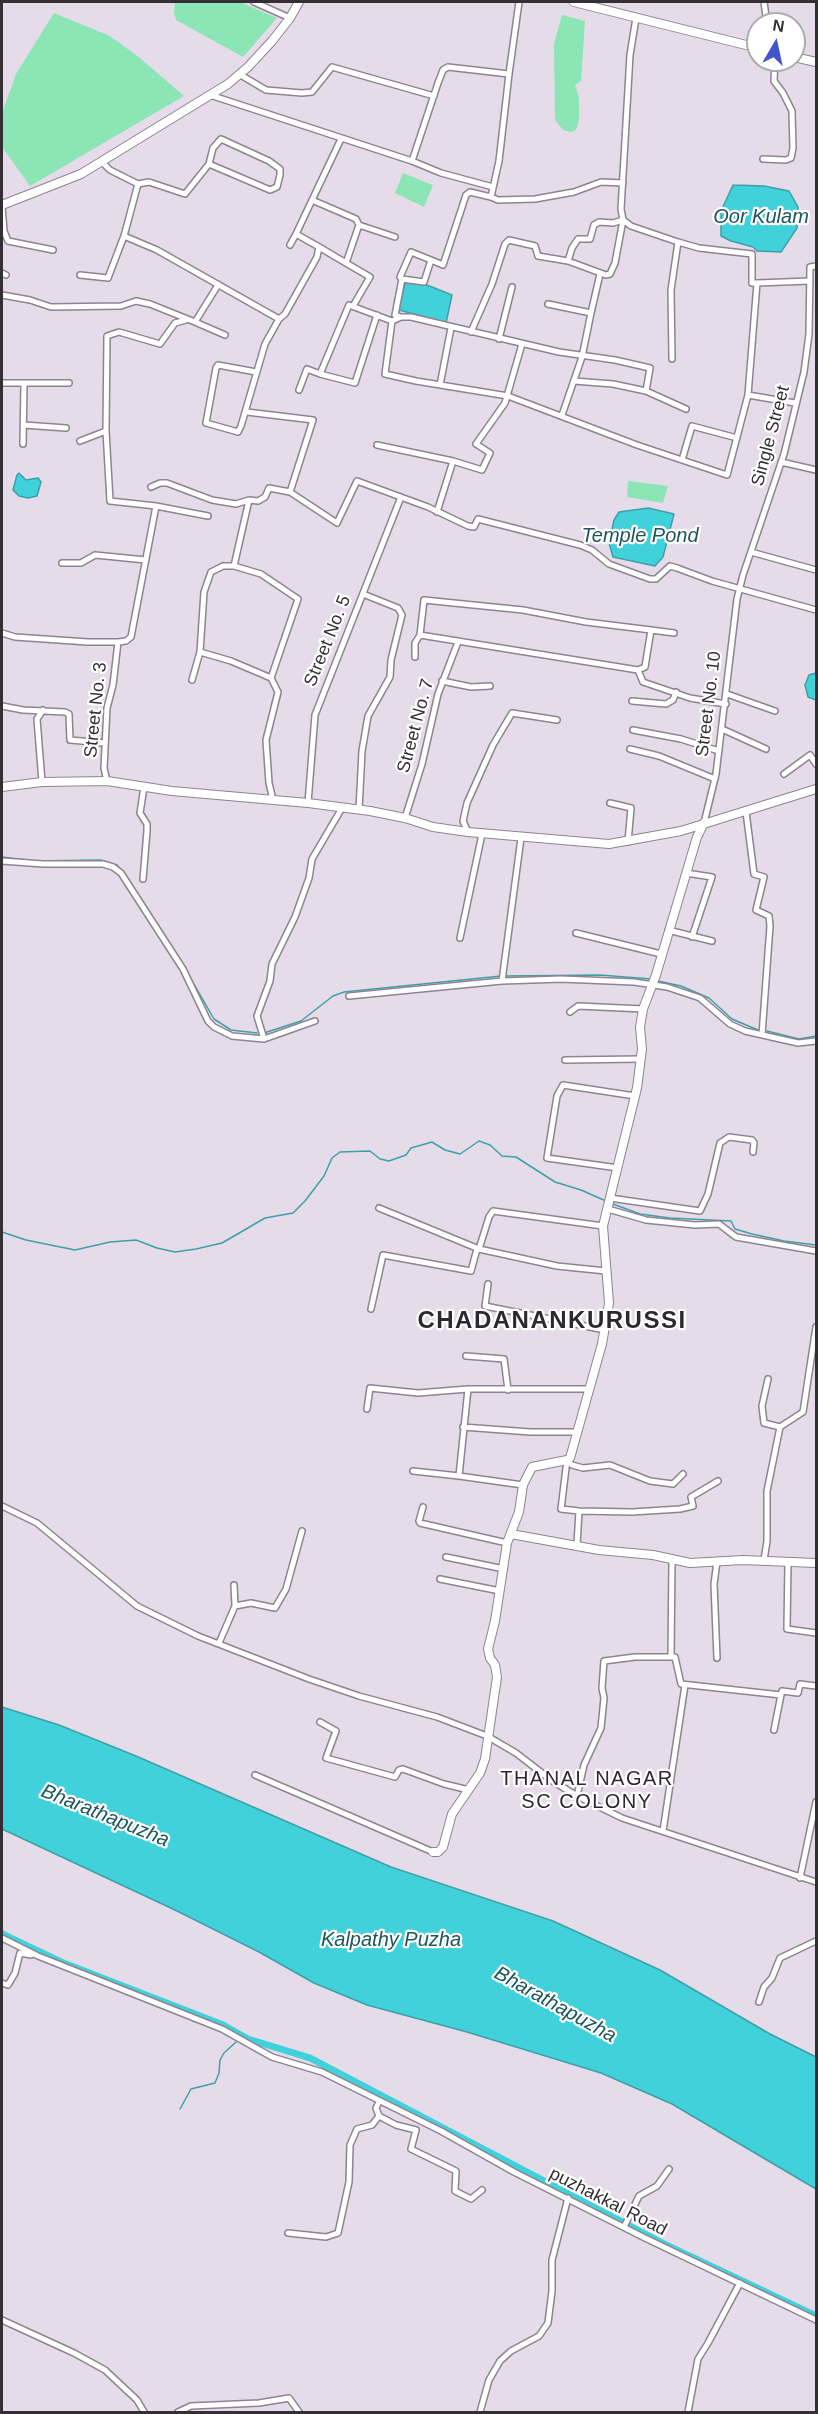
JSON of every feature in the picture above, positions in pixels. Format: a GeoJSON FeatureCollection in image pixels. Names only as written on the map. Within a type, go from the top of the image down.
{"type":"FeatureCollection","features":[{"type":"Feature","properties":{"kind":"street"},"geometry":{"type":"LineString","coordinates":[[254,2],[290,18]]}},
{"type":"Feature","properties":{"kind":"street"},"geometry":{"type":"LineString","coordinates":[[53,250],[8,241],[4,231],[2,206],[81,174],[210,95],[239,74],[272,41],[290,18],[298,2]]}},
{"type":"Feature","properties":{"kind":"street"},"geometry":{"type":"LineString","coordinates":[[491,197],[499,161],[519,2]]}},
{"type":"Feature","properties":{"kind":"street"},"geometry":{"type":"LineString","coordinates":[[574,2],[746,45]]}},
{"type":"Feature","properties":{"kind":"street"},"geometry":{"type":"LineString","coordinates":[[471,333],[492,284],[505,243],[509,240],[535,246],[538,256],[568,261],[600,274],[610,274],[615,263],[623,220],[621,209],[630,55],[636,18]]}},
{"type":"Feature","properties":{"kind":"street"},"geometry":{"type":"LineString","coordinates":[[239,74],[266,90],[302,93],[312,92],[332,67],[434,96]]}},
{"type":"Feature","properties":{"kind":"street"},"geometry":{"type":"LineString","coordinates":[[412,161],[443,70],[448,67],[509,74]]}},
{"type":"Feature","properties":{"kind":"street"},"geometry":{"type":"LineString","coordinates":[[763,159],[786,160],[791,158],[793,148],[792,111],[774,81],[774,72]]}},
{"type":"Feature","properties":{"kind":"street"},"geometry":{"type":"LineString","coordinates":[[210,95],[412,161],[441,173],[493,187]]}},
{"type":"Feature","properties":{"kind":"street"},"geometry":{"type":"LineString","coordinates":[[102,162],[110,170],[138,184],[149,182],[185,194],[208,164],[213,148],[221,139],[234,147],[269,161],[280,169],[280,175],[277,187],[270,190],[208,164]]}},
{"type":"Feature","properties":{"kind":"street"},"geometry":{"type":"LineString","coordinates":[[290,245],[341,139]]}},
{"type":"Feature","properties":{"kind":"street"},"geometry":{"type":"LineString","coordinates":[[623,183],[601,182],[574,192],[535,199],[498,200],[470,192],[466,195],[443,265],[411,252],[399,277],[402,279],[395,315],[582,357],[615,360],[650,368],[646,391]]}},
{"type":"Feature","properties":{"kind":"street"},"geometry":{"type":"LineString","coordinates":[[80,275],[108,278],[124,236],[138,184]]}},
{"type":"Feature","properties":{"kind":"street"},"geometry":{"type":"LineString","coordinates":[[312,200],[356,219],[358,225],[346,263]]}},
{"type":"Feature","properties":{"kind":"street"},"geometry":{"type":"LineString","coordinates":[[623,220],[631,226],[699,248],[752,254],[752,283],[810,284],[810,267],[816,267]]}},
{"type":"Feature","properties":{"kind":"street"},"geometry":{"type":"LineString","coordinates":[[568,261],[578,239],[590,238],[594,225],[599,222],[614,223],[623,220]]}},
{"type":"Feature","properties":{"kind":"street"},"geometry":{"type":"LineString","coordinates":[[358,225],[394,237]]}},
{"type":"Feature","properties":{"kind":"street"},"geometry":{"type":"LineString","coordinates":[[296,234],[370,277],[353,306]]}},
{"type":"Feature","properties":{"kind":"street"},"geometry":{"type":"LineString","coordinates":[[124,236],[157,250],[279,319]]}},
{"type":"Feature","properties":{"kind":"street"},"geometry":{"type":"LineString","coordinates":[[672,359],[670,290],[678,242]]}},
{"type":"Feature","properties":{"kind":"street"},"geometry":{"type":"LineString","coordinates":[[256,372],[218,365],[206,423],[238,432],[247,412],[265,344],[279,319],[285,314],[320,248]]}},
{"type":"Feature","properties":{"kind":"street"},"geometry":{"type":"LineString","coordinates":[[402,279],[424,282],[431,260]]}},
{"type":"Feature","properties":{"kind":"street"},"geometry":{"type":"LineString","coordinates":[[562,415],[582,357],[600,274]]}},
{"type":"Feature","properties":{"kind":"street"},"geometry":{"type":"LineString","coordinates":[[392,321],[385,374],[508,396],[727,475],[748,395],[757,283]]}},
{"type":"Feature","properties":{"kind":"street","name":"Single Street"},"geometry":{"type":"LineString","coordinates":[[740,588],[781,462],[804,372],[809,334],[810,284]]}},
{"type":"Feature","properties":{"kind":"street"},"geometry":{"type":"LineString","coordinates":[[195,322],[218,285]]}},
{"type":"Feature","properties":{"kind":"street"},"geometry":{"type":"LineString","coordinates":[[499,339],[512,287]]}},
{"type":"Feature","properties":{"kind":"street"},"geometry":{"type":"LineString","coordinates":[[2,296],[30,300],[51,307],[121,306],[136,302],[150,304],[225,335]]}},
{"type":"Feature","properties":{"kind":"street"},"geometry":{"type":"LineString","coordinates":[[548,304],[591,313]]}},
{"type":"Feature","properties":{"kind":"street"},"geometry":{"type":"LineString","coordinates":[[320,374],[349,305],[392,321],[401,317]]}},
{"type":"Feature","properties":{"kind":"street"},"geometry":{"type":"LineString","coordinates":[[299,390],[307,369],[356,383],[377,315]]}},
{"type":"Feature","properties":{"kind":"street"},"geometry":{"type":"LineString","coordinates":[[186,320],[175,323],[159,344],[119,332],[107,336],[106,431],[110,501],[156,506],[208,516]]}},
{"type":"Feature","properties":{"kind":"street"},"geometry":{"type":"LineString","coordinates":[[440,385],[451,328]]}},
{"type":"Feature","properties":{"kind":"street"},"geometry":{"type":"LineString","coordinates":[[376,445],[453,461],[482,470],[489,453],[476,444],[500,413],[508,396],[522,344]]}},
{"type":"Feature","properties":{"kind":"street"},"geometry":{"type":"LineString","coordinates":[[574,381],[613,384],[646,391],[686,409]]}},
{"type":"Feature","properties":{"kind":"street"},"geometry":{"type":"LineString","coordinates":[[2,382],[69,383]]}},
{"type":"Feature","properties":{"kind":"street"},"geometry":{"type":"LineString","coordinates":[[23,444],[24,383]]}},
{"type":"Feature","properties":{"kind":"street"},"geometry":{"type":"LineString","coordinates":[[748,395],[795,403]]}},
{"type":"Feature","properties":{"kind":"street"},"geometry":{"type":"LineString","coordinates":[[247,412],[313,420],[290,492]]}},
{"type":"Feature","properties":{"kind":"street"},"geometry":{"type":"LineString","coordinates":[[24,425],[66,428]]}},
{"type":"Feature","properties":{"kind":"street"},"geometry":{"type":"LineString","coordinates":[[682,460],[692,426],[737,438]]}},
{"type":"Feature","properties":{"kind":"street"},"geometry":{"type":"LineString","coordinates":[[80,441],[106,431]]}},
{"type":"Feature","properties":{"kind":"street"},"geometry":{"type":"LineString","coordinates":[[437,512],[453,461]]}},
{"type":"Feature","properties":{"kind":"street"},"geometry":{"type":"LineString","coordinates":[[781,462],[816,470]]}},
{"type":"Feature","properties":{"kind":"street"},"geometry":{"type":"LineString","coordinates":[[151,487],[159,483],[167,483],[212,500],[236,504],[249,500],[258,501],[265,497],[269,488],[290,492],[337,524],[357,481],[437,512],[460,524],[474,527],[478,519],[580,545],[609,564],[650,579],[656,579],[670,566],[816,609]]}},
{"type":"Feature","properties":{"kind":"street","name":"Street No. 5"},"geometry":{"type":"LineString","coordinates":[[308,803],[315,715],[401,497]]}},
{"type":"Feature","properties":{"kind":"street"},"geometry":{"type":"LineString","coordinates":[[234,566],[249,500]]}},
{"type":"Feature","properties":{"kind":"street"},"geometry":{"type":"LineString","coordinates":[[2,633],[48,640],[118,642],[126,641],[131,637],[156,506]]}},
{"type":"Feature","properties":{"kind":"street"},"geometry":{"type":"LineString","coordinates":[[751,552],[816,570]]}},
{"type":"Feature","properties":{"kind":"street"},"geometry":{"type":"LineString","coordinates":[[62,563],[81,563],[95,555],[146,560]]}},
{"type":"Feature","properties":{"kind":"street"},"geometry":{"type":"LineString","coordinates":[[192,680],[200,652],[204,592],[211,572],[223,566],[234,566],[261,574],[298,598],[271,678]]}},
{"type":"Feature","properties":{"kind":"street","name":"Street No. 10"},"geometry":{"type":"LineString","coordinates":[[704,823],[715,779],[740,588]]}},
{"type":"Feature","properties":{"kind":"street"},"geometry":{"type":"LineString","coordinates":[[359,810],[362,751],[368,716],[390,677],[391,660],[402,615],[398,608],[363,594]]}},
{"type":"Feature","properties":{"kind":"street"},"geometry":{"type":"LineString","coordinates":[[415,657],[415,643],[420,635],[424,600],[523,610],[586,622],[674,633]]}},
{"type":"Feature","properties":{"kind":"street"},"geometry":{"type":"LineString","coordinates":[[420,635],[638,670],[645,668],[651,630]]}},
{"type":"Feature","properties":{"kind":"street","name":"Street No. 3"},"geometry":{"type":"LineString","coordinates":[[107,781],[104,768],[107,708],[113,685],[118,642]]}},
{"type":"Feature","properties":{"kind":"street","name":"Street No. 7"},"geometry":{"type":"LineString","coordinates":[[405,818],[422,764],[442,681],[458,642]]}},
{"type":"Feature","properties":{"kind":"street"},"geometry":{"type":"LineString","coordinates":[[200,652],[231,661],[271,678],[278,692],[266,740],[268,783],[273,800]]}},
{"type":"Feature","properties":{"kind":"street"},"geometry":{"type":"LineString","coordinates":[[638,670],[643,682],[690,698],[726,704]]}},
{"type":"Feature","properties":{"kind":"street"},"geometry":{"type":"LineString","coordinates":[[442,681],[471,687],[490,686]]}},
{"type":"Feature","properties":{"kind":"street"},"geometry":{"type":"LineString","coordinates":[[632,701],[666,704],[673,700],[676,692]]}},
{"type":"Feature","properties":{"kind":"street"},"geometry":{"type":"LineString","coordinates":[[727,694],[775,711]]}},
{"type":"Feature","properties":{"kind":"street"},"geometry":{"type":"LineString","coordinates":[[2,706],[42,712],[64,712],[69,714],[70,740],[105,743]]}},
{"type":"Feature","properties":{"kind":"street"},"geometry":{"type":"LineString","coordinates":[[42,712],[37,719],[42,782]]}},
{"type":"Feature","properties":{"kind":"street"},"geometry":{"type":"LineString","coordinates":[[468,832],[464,821],[467,803],[512,713],[557,720]]}},
{"type":"Feature","properties":{"kind":"street"},"geometry":{"type":"LineString","coordinates":[[722,729],[766,749]]}},
{"type":"Feature","properties":{"kind":"street"},"geometry":{"type":"LineString","coordinates":[[633,730],[719,750]]}},
{"type":"Feature","properties":{"kind":"street"},"geometry":{"type":"LineString","coordinates":[[630,749],[659,756],[715,779]]}},
{"type":"Feature","properties":{"kind":"street"},"geometry":{"type":"LineString","coordinates":[[784,774],[810,755],[816,764]]}},
{"type":"Feature","properties":{"kind":"street"},"geometry":{"type":"LineString","coordinates":[[2,787],[42,782],[107,781],[359,810],[405,818],[433,827],[482,834],[609,844],[681,831],[816,789]]}},
{"type":"Feature","properties":{"kind":"street"},"geometry":{"type":"LineString","coordinates":[[143,879],[147,824],[140,813],[144,787]]}},
{"type":"Feature","properties":{"kind":"street"},"geometry":{"type":"LineString","coordinates":[[610,803],[631,808],[628,842]]}},
{"type":"Feature","properties":{"kind":"street"},"geometry":{"type":"LineString","coordinates":[[264,1039],[257,1016],[270,981],[272,964],[295,917],[309,878],[312,859],[342,808]]}},
{"type":"Feature","properties":{"kind":"street"},"geometry":{"type":"LineString","coordinates":[[746,812],[754,874],[764,877],[756,910],[769,916],[770,926],[762,1035]]}},
{"type":"Feature","properties":{"kind":"street"},"geometry":{"type":"LineString","coordinates":[[704,823],[697,837],[656,975],[643,1009],[640,1027],[641,1059],[635,1096],[603,1226],[609,1303],[605,1330],[578,1432],[570,1458],[567,1460],[561,1509],[632,1512],[680,1509],[693,1506],[691,1497],[718,1481]]}},
{"type":"Feature","properties":{"kind":"street"},"geometry":{"type":"LineString","coordinates":[[460,938],[482,834]]}},
{"type":"Feature","properties":{"kind":"street"},"geometry":{"type":"LineString","coordinates":[[502,981],[521,838]]}},
{"type":"Feature","properties":{"kind":"street"},"geometry":{"type":"LineString","coordinates":[[2,861],[103,864],[121,873],[183,969],[208,1020],[214,1027],[232,1036],[264,1039],[315,1021]]}},
{"type":"Feature","properties":{"kind":"street"},"geometry":{"type":"LineString","coordinates":[[686,873],[712,877],[692,937]]}},
{"type":"Feature","properties":{"kind":"street"},"geometry":{"type":"LineString","coordinates":[[668,930],[712,941]]}},
{"type":"Feature","properties":{"kind":"street"},"geometry":{"type":"LineString","coordinates":[[576,933],[661,954]]}},
{"type":"Feature","properties":{"kind":"street"},"geometry":{"type":"LineString","coordinates":[[350,996],[502,981],[615,980],[667,987],[700,998],[730,1024],[762,1035],[798,1044],[816,1041]]}},
{"type":"Feature","properties":{"kind":"street"},"geometry":{"type":"LineString","coordinates":[[570,1012],[578,1006],[643,1009]]}},
{"type":"Feature","properties":{"kind":"street"},"geometry":{"type":"LineString","coordinates":[[565,1060],[641,1059]]}},
{"type":"Feature","properties":{"kind":"street"},"geometry":{"type":"LineString","coordinates":[[618,1168],[547,1158],[557,1095],[563,1085],[635,1096]]}},
{"type":"Feature","properties":{"kind":"street"},"geometry":{"type":"LineString","coordinates":[[609,1204],[700,1211],[708,1194],[720,1143],[729,1137],[752,1140],[753,1152]]}},
{"type":"Feature","properties":{"kind":"street"},"geometry":{"type":"LineString","coordinates":[[609,1204],[657,1222],[719,1224],[736,1237],[816,1251]]}},
{"type":"Feature","properties":{"kind":"street"},"geometry":{"type":"LineString","coordinates":[[379,1208],[478,1249],[557,1266],[606,1271]]}},
{"type":"Feature","properties":{"kind":"street"},"geometry":{"type":"LineString","coordinates":[[371,1309],[383,1255],[471,1270],[493,1211],[603,1226]]}},
{"type":"Feature","properties":{"kind":"street"},"geometry":{"type":"LineString","coordinates":[[488,1284],[485,1306],[605,1330]]}},
{"type":"Feature","properties":{"kind":"street"},"geometry":{"type":"LineString","coordinates":[[764,1560],[767,1491],[780,1427],[803,1412],[816,1327]]}},
{"type":"Feature","properties":{"kind":"street"},"geometry":{"type":"LineString","coordinates":[[466,1356],[504,1359],[508,1390]]}},
{"type":"Feature","properties":{"kind":"street"},"geometry":{"type":"LineString","coordinates":[[768,1378],[762,1406],[764,1422],[780,1427]]}},
{"type":"Feature","properties":{"kind":"street"},"geometry":{"type":"LineString","coordinates":[[367,1409],[370,1388],[418,1393],[468,1389],[589,1389]]}},
{"type":"Feature","properties":{"kind":"street"},"geometry":{"type":"LineString","coordinates":[[459,1476],[468,1389]]}},
{"type":"Feature","properties":{"kind":"street"},"geometry":{"type":"LineString","coordinates":[[463,1426],[530,1432],[578,1432]]}},
{"type":"Feature","properties":{"kind":"street"},"geometry":{"type":"LineString","coordinates":[[567,1460],[572,1465],[583,1468],[610,1465],[650,1481],[673,1484],[683,1474]]}},
{"type":"Feature","properties":{"kind":"street"},"geometry":{"type":"LineString","coordinates":[[255,1775],[432,1852],[438,1852],[443,1847],[452,1814],[480,1773],[497,1677],[488,1649],[507,1543],[519,1512],[523,1485],[532,1467],[567,1460]]}},
{"type":"Feature","properties":{"kind":"street"},"geometry":{"type":"LineString","coordinates":[[413,1471],[523,1485]]}},
{"type":"Feature","properties":{"kind":"street"},"geometry":{"type":"LineString","coordinates":[[2,1506],[37,1523],[137,1606],[198,1636],[358,1696],[437,1717],[516,1753],[551,1780],[577,1796],[622,1818],[816,1882]]}},
{"type":"Feature","properties":{"kind":"street"},"geometry":{"type":"LineString","coordinates":[[423,1507],[420,1523],[507,1543]]}},
{"type":"Feature","properties":{"kind":"street"},"geometry":{"type":"LineString","coordinates":[[577,1545],[579,1511]]}},
{"type":"Feature","properties":{"kind":"street"},"geometry":{"type":"LineString","coordinates":[[235,1606],[251,1603],[275,1608],[286,1589],[302,1531]]}},
{"type":"Feature","properties":{"kind":"street"},"geometry":{"type":"LineString","coordinates":[[511,1534],[690,1563],[764,1560],[816,1563]]}},
{"type":"Feature","properties":{"kind":"street"},"geometry":{"type":"LineString","coordinates":[[446,1557],[504,1569]]}},
{"type":"Feature","properties":{"kind":"street"},"geometry":{"type":"LineString","coordinates":[[671,1657],[672,1559]]}},
{"type":"Feature","properties":{"kind":"street"},"geometry":{"type":"LineString","coordinates":[[788,1561],[787,1629],[816,1633]]}},
{"type":"Feature","properties":{"kind":"street"},"geometry":{"type":"LineString","coordinates":[[717,1562],[714,1584],[717,1658]]}},
{"type":"Feature","properties":{"kind":"street"},"geometry":{"type":"LineString","coordinates":[[440,1579],[500,1592]]}},
{"type":"Feature","properties":{"kind":"street"},"geometry":{"type":"LineString","coordinates":[[219,1643],[235,1606],[234,1585]]}},
{"type":"Feature","properties":{"kind":"street"},"geometry":{"type":"LineString","coordinates":[[577,1796],[584,1765],[601,1728],[604,1661],[635,1657],[675,1657],[681,1684],[782,1695]]}},
{"type":"Feature","properties":{"kind":"street"},"geometry":{"type":"LineString","coordinates":[[774,1730],[782,1691],[798,1693],[800,1684],[816,1686]]}},
{"type":"Feature","properties":{"kind":"street"},"geometry":{"type":"LineString","coordinates":[[663,1831],[685,1685]]}},
{"type":"Feature","properties":{"kind":"street"},"geometry":{"type":"LineString","coordinates":[[320,1722],[336,1731],[326,1758],[395,1777],[399,1770],[403,1769],[444,1784],[469,1790]]}},
{"type":"Feature","properties":{"kind":"street"},"geometry":{"type":"LineString","coordinates":[[800,1878],[816,1802]]}},
{"type":"Feature","properties":{"kind":"street","name":"puzhakkal Road"},"geometry":{"type":"LineString","coordinates":[[2,1938],[39,1956],[222,2029],[272,2057],[322,2072],[624,2227],[816,2320]]}},
{"type":"Feature","properties":{"kind":"street"},"geometry":{"type":"LineString","coordinates":[[759,2002],[764,1987],[772,1978],[780,1958],[816,1941]]}},
{"type":"Feature","properties":{"kind":"street"},"geometry":{"type":"LineString","coordinates":[[2,1983],[8,1985],[15,1973],[20,1953],[39,1956]]}},
{"type":"Feature","properties":{"kind":"street"},"geometry":{"type":"LineString","coordinates":[[379,2102],[376,2108],[379,2116],[396,2126],[416,2130],[411,2149],[456,2171],[455,2191],[471,2199],[482,2190]]}},
{"type":"Feature","properties":{"kind":"street"},"geometry":{"type":"LineString","coordinates":[[288,2233],[326,2237],[338,2233],[349,2182],[350,2145],[357,2128],[372,2125],[379,2116]]}},
{"type":"Feature","properties":{"kind":"street"},"geometry":{"type":"LineString","coordinates":[[624,2227],[639,2196],[657,2186],[669,2169]]}},
{"type":"Feature","properties":{"kind":"street"},"geometry":{"type":"LineString","coordinates":[[480,2412],[489,2380],[500,2361],[511,2350],[539,2336],[548,2323],[552,2291],[552,2260],[568,2198]]}},
{"type":"Feature","properties":{"kind":"street"},"geometry":{"type":"LineString","coordinates":[[688,2412],[698,2359],[740,2283]]}},
{"type":"Feature","properties":{"kind":"street"},"geometry":{"type":"LineString","coordinates":[[2,2320],[105,2370],[137,2400],[144,2412]]}},
{"type":"Feature","properties":{"kind":"street"},"geometry":{"type":"LineString","coordinates":[[178,2412],[191,2406],[289,2398],[299,2412]]}},
{"type":"Feature","properties":{"kind":"green space"},"geometry":{"type":"Polygon","coordinates":[[[175,2],[240,2],[277,18],[243,57],[176,20],[175,2]]]}},
{"type":"Feature","properties":{"kind":"green space"},"geometry":{"type":"Polygon","coordinates":[[[54,13],[110,36],[140,58],[184,96],[30,186],[2,147],[2,113],[16,74],[54,13]]]}},
{"type":"Feature","properties":{"kind":"green space"},"geometry":{"type":"Polygon","coordinates":[[[562,15],[585,21],[581,81],[575,85],[579,98],[579,120],[576,130],[571,132],[563,130],[555,120],[554,44],[562,15]]]}},
{"type":"Feature","properties":{"kind":"green space"},"geometry":{"type":"Polygon","coordinates":[[[403,173],[433,185],[424,207],[395,193],[403,173]]]}},
{"type":"Feature","properties":{"kind":"green space"},"geometry":{"type":"Polygon","coordinates":[[[628,481],[668,486],[663,503],[627,497],[628,481]]]}},
{"type":"Feature","properties":{"kind":"water","name":"Oor Kulam"},"geometry":{"type":"Polygon","coordinates":[[[733,185],[764,186],[789,191],[798,207],[797,228],[781,252],[757,251],[753,247],[721,236],[721,211],[733,185]]]}},
{"type":"Feature","properties":{"kind":"water"},"geometry":{"type":"Polygon","coordinates":[[[405,283],[427,285],[452,295],[446,323],[399,310],[405,283]]]}},
{"type":"Feature","properties":{"kind":"water"},"geometry":{"type":"Polygon","coordinates":[[[19,473],[26,480],[38,478],[41,482],[37,496],[28,498],[19,496],[13,490],[19,473]]]}},
{"type":"Feature","properties":{"kind":"water","name":"Temple Pond"},"geometry":{"type":"Polygon","coordinates":[[[648,508],[674,514],[663,557],[655,566],[613,557],[609,543],[614,520],[619,512],[648,508]]]}},
{"type":"Feature","properties":{"kind":"water"},"geometry":{"type":"Polygon","coordinates":[[[816,673],[816,700],[808,697],[805,685],[809,675],[816,673]]]}},
{"type":"Feature","properties":{"kind":"water","name":"Kalpathy Puzha"},"geometry":{"type":"Polygon","coordinates":[[[2,1707],[59,1725],[136,1756],[391,1867],[553,1921],[660,1970],[770,2034],[816,2057],[816,2189],[672,2104],[601,2073],[467,2032],[367,2005],[314,1983],[259,1952],[175,1910],[2,1829],[2,1707]]]}},
{"type":"Feature","properties":{"kind":"waterway"},"geometry":{"type":"LineString","coordinates":[[2,857],[34,861],[101,860],[117,865],[121,870]]}},
{"type":"Feature","properties":{"kind":"waterway"},"geometry":{"type":"LineString","coordinates":[[140,898],[180,960]]}},
{"type":"Feature","properties":{"kind":"waterway"},"geometry":{"type":"LineString","coordinates":[[187,972],[214,1019],[231,1030],[257,1033]]}},
{"type":"Feature","properties":{"kind":"waterway"},"geometry":{"type":"LineString","coordinates":[[506,976],[600,975],[651,979]]}},
{"type":"Feature","properties":{"kind":"waterway"},"geometry":{"type":"LineString","coordinates":[[264,1033],[301,1021],[333,996],[344,992],[501,976]]}},
{"type":"Feature","properties":{"kind":"waterway"},"geometry":{"type":"LineString","coordinates":[[658,981],[681,986],[709,998],[732,1019],[758,1030]]}},
{"type":"Feature","properties":{"kind":"waterway"},"geometry":{"type":"LineString","coordinates":[[767,1031],[799,1039],[816,1036]]}},
{"type":"Feature","properties":{"kind":"waterway"},"geometry":{"type":"LineString","coordinates":[[2,1232],[26,1240],[75,1250],[110,1242],[136,1240],[175,1252],[196,1249],[222,1243],[265,1218],[293,1213],[324,1176],[332,1158],[340,1152],[370,1151],[380,1159],[389,1161],[406,1155],[411,1148],[432,1142],[445,1150],[460,1154],[479,1141],[490,1145],[502,1156],[516,1157],[555,1182],[606,1201]]}},
{"type":"Feature","properties":{"kind":"waterway"},"geometry":{"type":"LineString","coordinates":[[613,1204],[640,1214],[731,1221],[735,1229],[752,1234],[816,1245]]}},
{"type":"Feature","properties":{"kind":"waterway"},"geometry":{"type":"LineString","coordinates":[[2,1934],[61,1962],[223,2025],[248,2039],[310,2058],[666,2245],[816,2316]]}},
{"type":"Feature","properties":{"kind":"waterway"},"geometry":{"type":"LineString","coordinates":[[180,2109],[191,2089],[215,2083],[220,2060],[236,2042]]}},
{"type":"Feature","properties":{"kind":"district","name":"CHADANANKURUSSI"},"geometry":{"type":"Point","coordinates":[552,1321]}},
{"type":"Feature","properties":{"kind":"district","name":"THANAL NAGAR SC COLONY"},"geometry":{"type":"Point","coordinates":[587,1790]}},
{"type":"Feature","properties":{"kind":"water label","name":"Bharathapuzha"},"geometry":{"type":"Point","coordinates":[105,1816]}},
{"type":"Feature","properties":{"kind":"water label","name":"Bharathapuzha"},"geometry":{"type":"Point","coordinates":[555,2005]}}]}
